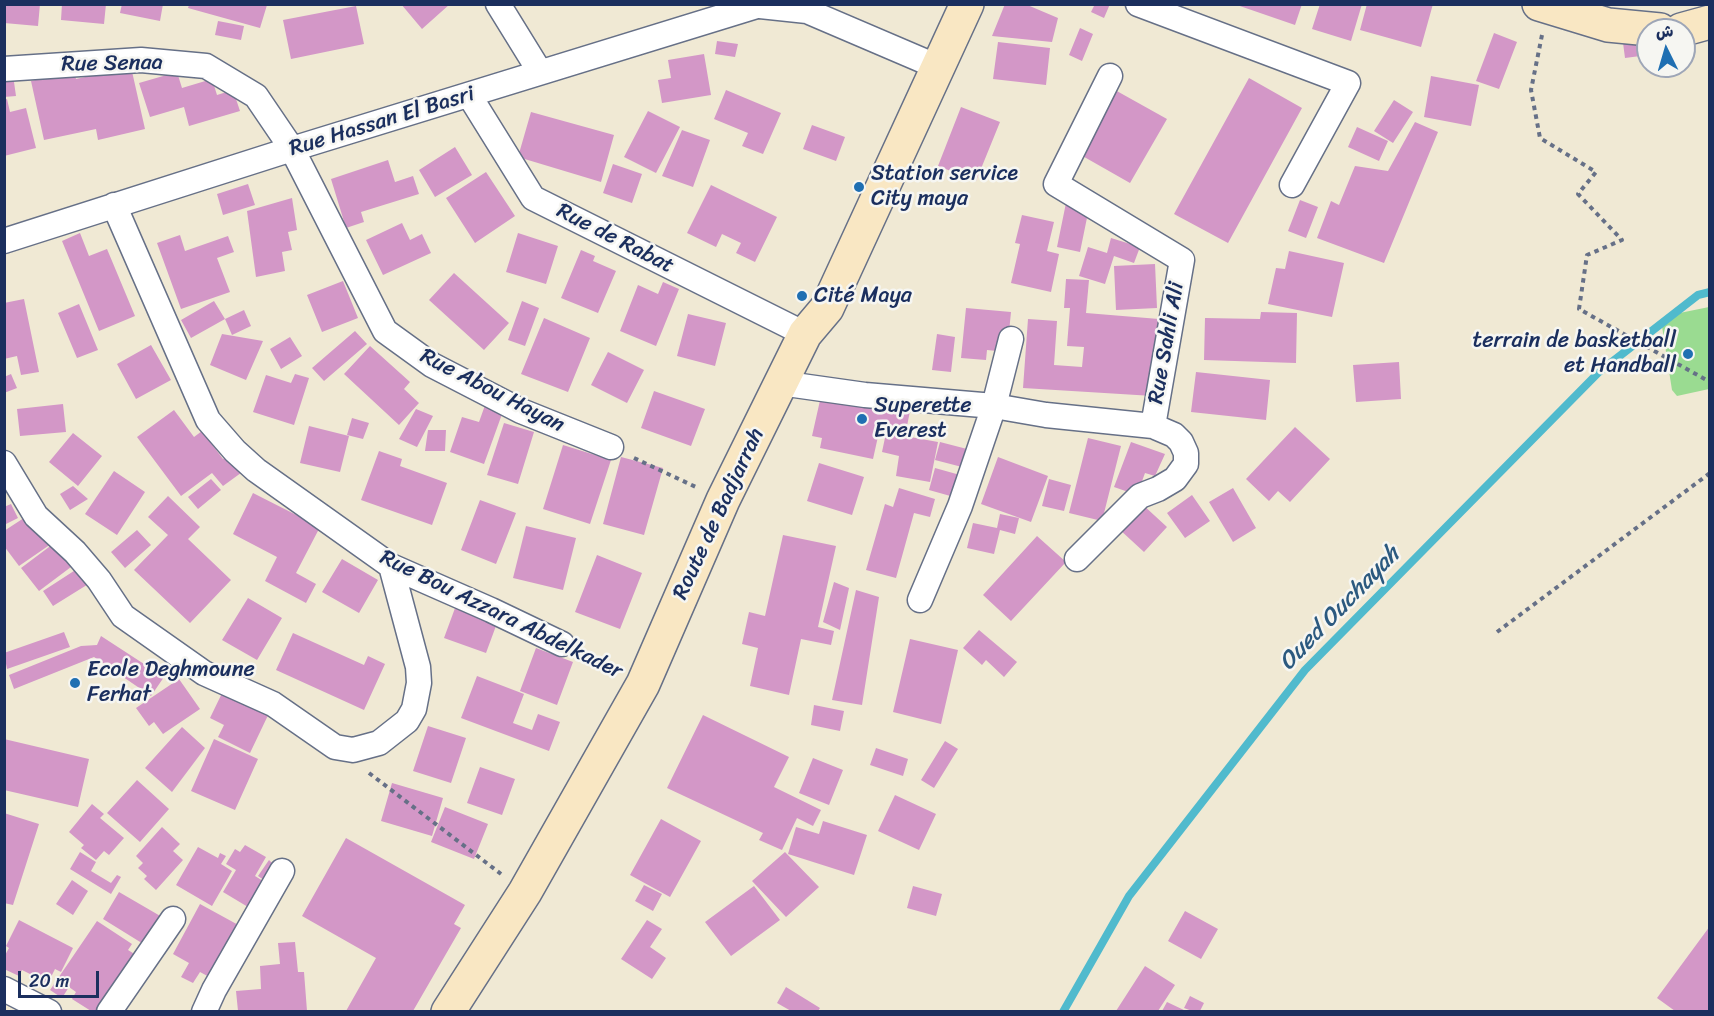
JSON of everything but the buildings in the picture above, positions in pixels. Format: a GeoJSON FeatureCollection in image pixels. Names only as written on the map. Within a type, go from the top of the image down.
{"type":"FeatureCollection","features":[{"type":"Feature","properties":{"kind":"main road","name":"Route de Badjarrah"},"geometry":{"type":"LineString","coordinates":[[448,1011],[525,892],[643,684],[723,500],[805,334],[827,308],[967,4]]}},
{"type":"Feature","properties":{"kind":"main road"},"geometry":{"type":"LineString","coordinates":[[1543,6],[1608,25],[1636,28]]}},
{"type":"Feature","properties":{"kind":"street"},"geometry":{"type":"LineString","coordinates":[[498,4],[540,72]]}},
{"type":"Feature","properties":{"kind":"street"},"geometry":{"type":"LineString","coordinates":[[1138,4],[1348,83],[1292,185]]}},
{"type":"Feature","properties":{"kind":"street","name":"Rue Hassan El Basri"},"geometry":{"type":"LineString","coordinates":[[4,241],[292,149],[762,5],[807,10],[938,67]]}},
{"type":"Feature","properties":{"kind":"street","name":"Rue Senaa"},"geometry":{"type":"LineString","coordinates":[[4,69],[141,60],[206,66],[256,96],[292,149]]}},
{"type":"Feature","properties":{"kind":"street","name":"Rue Sahli Ali"},"geometry":{"type":"LineString","coordinates":[[780,384],[994,406],[1046,415],[1153,426],[1182,260],[1056,184],[1110,76]]}},
{"type":"Feature","properties":{"kind":"street","name":"Rue de Rabat"},"geometry":{"type":"LineString","coordinates":[[469,95],[533,198],[805,334]]}},
{"type":"Feature","properties":{"kind":"street","name":"Rue Abou Hayan"},"geometry":{"type":"LineString","coordinates":[[292,149],[385,332],[432,365],[521,411],[611,447]]}},
{"type":"Feature","properties":{"kind":"street","name":"Rue Bou Azzara Abdelkader"},"geometry":{"type":"LineString","coordinates":[[114,205],[208,420],[235,451],[256,470],[391,566],[562,644]]}},
{"type":"Feature","properties":{"kind":"street"},"geometry":{"type":"LineString","coordinates":[[920,600],[960,506],[994,406],[1011,339]]}},
{"type":"Feature","properties":{"kind":"street"},"geometry":{"type":"LineString","coordinates":[[1077,559],[1140,496],[1174,479],[1186,464],[1186,453],[1181,442],[1174,435],[1153,426]]}},
{"type":"Feature","properties":{"kind":"street"},"geometry":{"type":"LineString","coordinates":[[4,463],[36,516],[81,559],[99,580],[123,616],[204,674],[273,704],[335,747],[353,750],[379,743],[407,721],[414,709],[419,683],[418,667],[391,566]]}},
{"type":"Feature","properties":{"kind":"street"},"geometry":{"type":"LineString","coordinates":[[204,1011],[282,871]]}},
{"type":"Feature","properties":{"kind":"street"},"geometry":{"type":"LineString","coordinates":[[109,1011],[173,919]]}},
{"type":"Feature","properties":{"kind":"street"},"geometry":{"type":"LineString","coordinates":[[4,990],[49,1011]]}},
{"type":"Feature","properties":{"kind":"path"},"geometry":{"type":"LineString","coordinates":[[1543,6],[1531,90],[1540,138],[1596,172],[1578,194],[1622,240],[1587,255],[1579,309],[1710,382]]}},
{"type":"Feature","properties":{"kind":"path"},"geometry":{"type":"LineString","coordinates":[[611,447],[723,500]]}},
{"type":"Feature","properties":{"kind":"path"},"geometry":{"type":"LineString","coordinates":[[1497,632],[1710,472]]}},
{"type":"Feature","properties":{"kind":"path","name":"Rue Bou Azzara Abdelkader"},"geometry":{"type":"LineString","coordinates":[[562,644],[643,684]]}},
{"type":"Feature","properties":{"kind":"path"},"geometry":{"type":"LineString","coordinates":[[335,747],[525,892]]}},
{"type":"Feature","properties":{"kind":"green space","name":"terrain de basketball et Handball"},"geometry":{"type":"Polygon","coordinates":[[[1709,307],[1709,389],[1677,396],[1672,390],[1661,320],[1670,315],[1709,307]]]}},
{"type":"Feature","properties":{"kind":"waterway","name":"Oued Ouchayah"},"geometry":{"type":"LineString","coordinates":[[1063,1012],[1129,896],[1305,670],[1599,372],[1698,295],[1710,292]]}},
{"type":"Feature","properties":{"kind":"place","name":"Station service City maya"},"geometry":{"type":"Point","coordinates":[859,187]}},
{"type":"Feature","properties":{"kind":"place","name":"Cité Maya"},"geometry":{"type":"Point","coordinates":[802,296]}},
{"type":"Feature","properties":{"kind":"place","name":"terrain de basketball et Handball"},"geometry":{"type":"Point","coordinates":[1688,354]}},
{"type":"Feature","properties":{"kind":"place","name":"Superette Everest"},"geometry":{"type":"Point","coordinates":[862,419]}},
{"type":"Feature","properties":{"kind":"place","name":"Ecole Deghmoune Ferhat"},"geometry":{"type":"Point","coordinates":[75,683]}}]}
